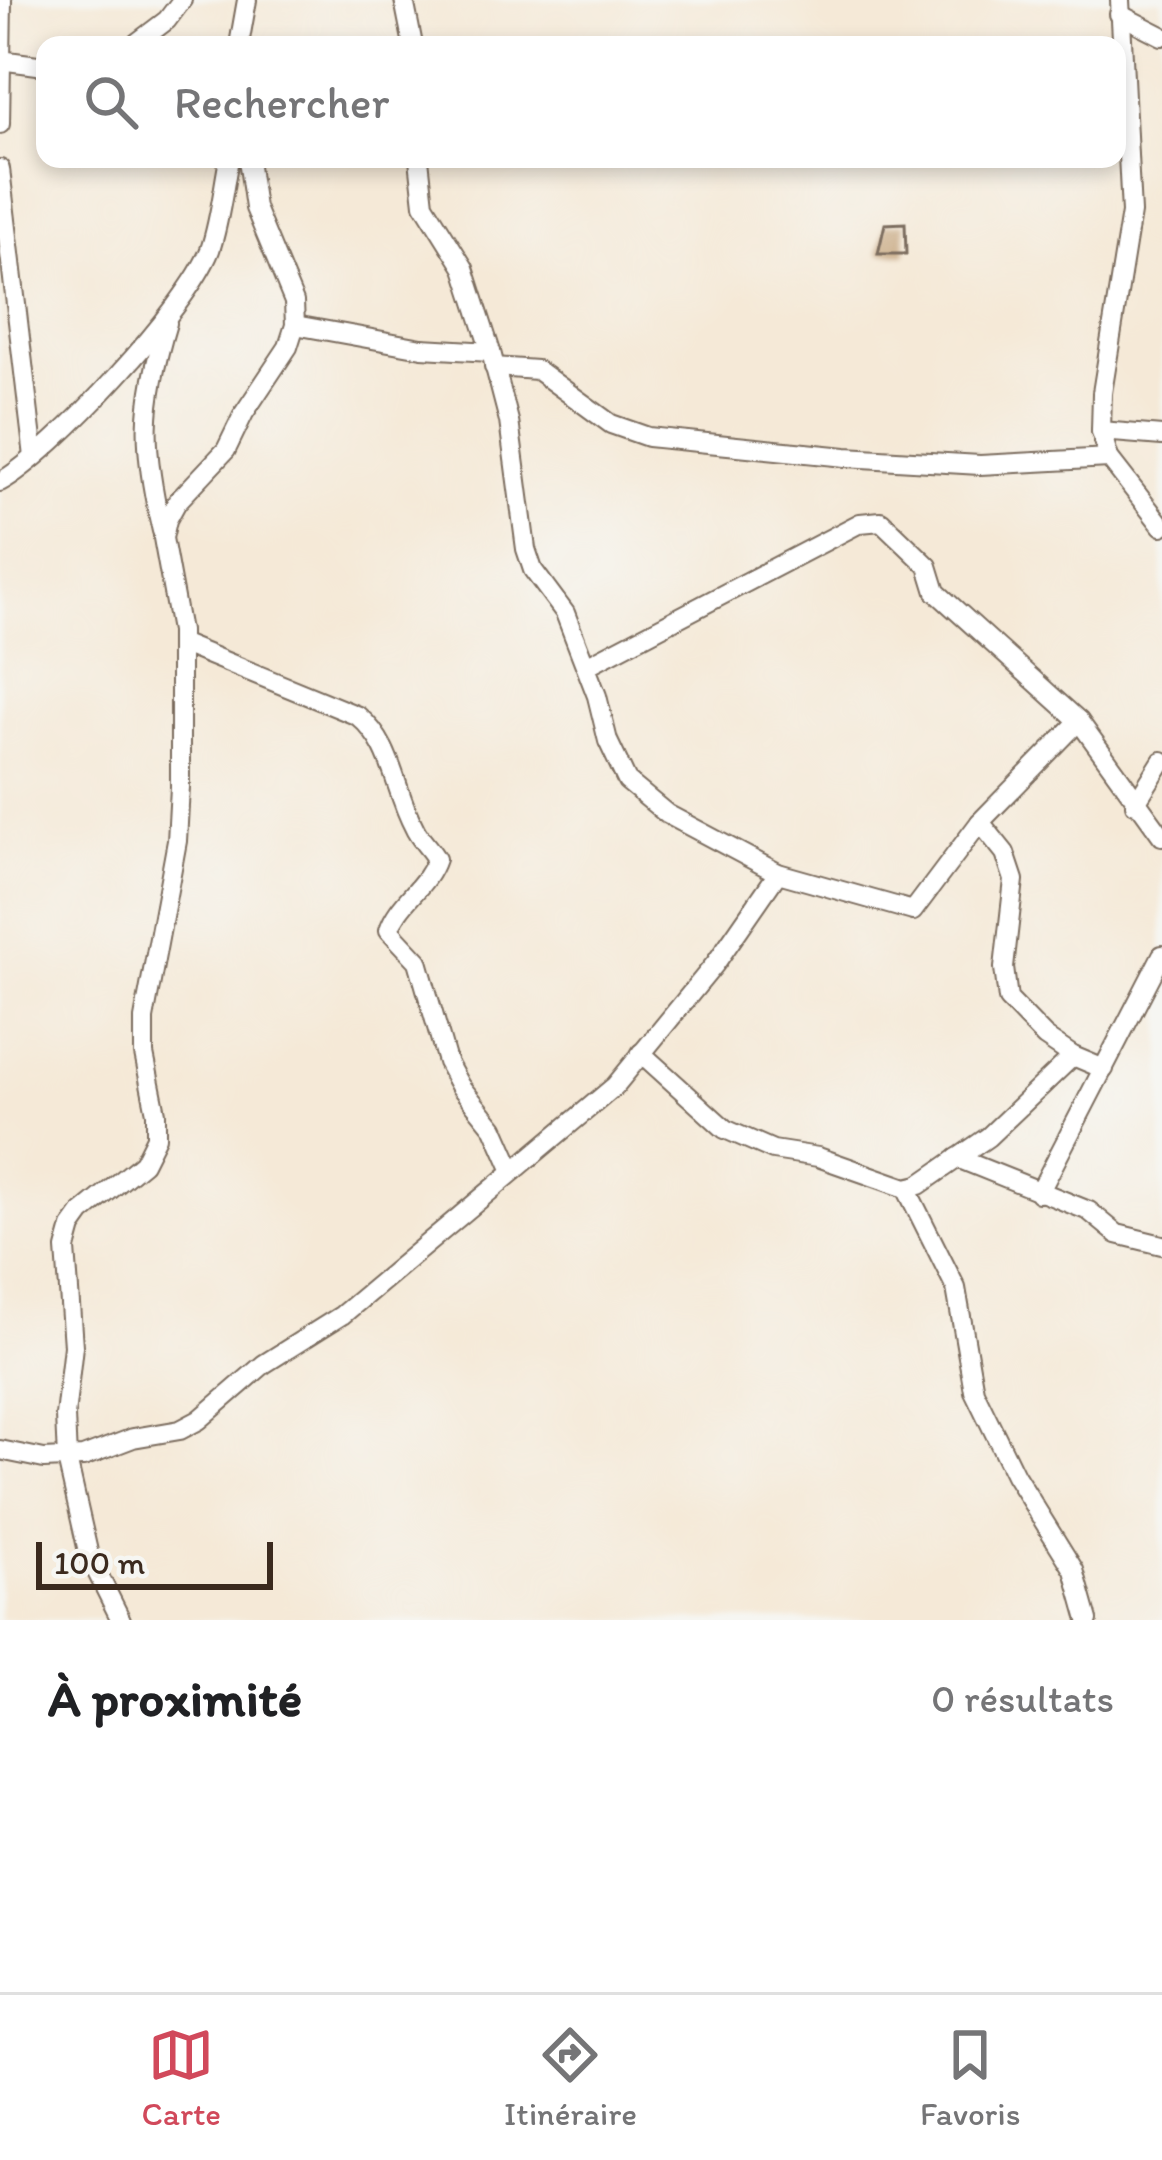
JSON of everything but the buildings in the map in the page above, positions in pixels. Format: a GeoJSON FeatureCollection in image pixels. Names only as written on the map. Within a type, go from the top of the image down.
{"type":"FeatureCollection","features":[{"type":"Feature","properties":{"kind":"street"},"geometry":{"type":"LineString","coordinates":[[0,124],[2,0]]}},
{"type":"Feature","properties":{"kind":"street"},"geometry":{"type":"LineString","coordinates":[[146,36],[182,0]]}},
{"type":"Feature","properties":{"kind":"street"},"geometry":{"type":"LineString","coordinates":[[241,36],[247,0]]}},
{"type":"Feature","properties":{"kind":"street"},"geometry":{"type":"LineString","coordinates":[[404,0],[411,36]]}},
{"type":"Feature","properties":{"kind":"street"},"geometry":{"type":"LineString","coordinates":[[1119,7],[1162,36]]}},
{"type":"Feature","properties":{"kind":"street"},"geometry":{"type":"LineString","coordinates":[[0,60],[36,65]]}},
{"type":"Feature","properties":{"kind":"street"},"geometry":{"type":"LineString","coordinates":[[1126,127],[1131,213],[1102,393],[1101,431],[1109,458],[1162,526]]}},
{"type":"Feature","properties":{"kind":"street"},"geometry":{"type":"LineString","coordinates":[[0,482],[69,425],[170,313],[209,252],[227,168]]}},
{"type":"Feature","properties":{"kind":"street"},"geometry":{"type":"LineString","coordinates":[[164,538],[177,502],[226,450],[244,413],[288,347],[295,325],[294,302],[255,208],[249,168]]}},
{"type":"Feature","properties":{"kind":"street"},"geometry":{"type":"LineString","coordinates":[[420,168],[424,204],[464,268],[493,359],[533,570],[565,614],[608,741],[628,781],[667,814],[778,873],[913,911],[980,822],[1078,721]]}},
{"type":"Feature","properties":{"kind":"street"},"geometry":{"type":"LineString","coordinates":[[0,169],[34,458]]}},
{"type":"Feature","properties":{"kind":"street"},"geometry":{"type":"LineString","coordinates":[[121,1620],[89,1556],[67,1459],[65,1416],[73,1346],[66,1250],[72,1227],[143,1163],[156,1137],[144,1019],[177,841],[180,643],[145,439],[148,395],[170,313]]}},
{"type":"Feature","properties":{"kind":"street"},"geometry":{"type":"LineString","coordinates":[[295,325],[537,370],[611,424],[648,437],[980,465],[1109,458]]}},
{"type":"Feature","properties":{"kind":"street"},"geometry":{"type":"LineString","coordinates":[[1101,431],[1162,436]]}},
{"type":"Feature","properties":{"kind":"street"},"geometry":{"type":"LineString","coordinates":[[586,666],[860,523],[874,520],[922,559],[944,600],[1078,721],[1162,836]]}},
{"type":"Feature","properties":{"kind":"street"},"geometry":{"type":"LineString","coordinates":[[180,643],[358,716],[385,747],[415,830],[436,859],[431,872],[394,915],[389,930],[418,961],[447,1062],[494,1128],[513,1172]]}},
{"type":"Feature","properties":{"kind":"street"},"geometry":{"type":"LineString","coordinates":[[1136,804],[1162,761]]}},
{"type":"Feature","properties":{"kind":"street"},"geometry":{"type":"LineString","coordinates":[[980,822],[1005,853],[1014,880],[1004,968],[1008,999],[1024,1019],[1073,1056],[1104,1069]]}},
{"type":"Feature","properties":{"kind":"street"},"geometry":{"type":"LineString","coordinates":[[0,1450],[67,1459],[103,1452],[133,1438],[180,1430],[199,1420],[264,1364],[342,1315],[615,1086],[730,944],[778,873]]}},
{"type":"Feature","properties":{"kind":"street"},"geometry":{"type":"LineString","coordinates":[[1039,1193],[1162,955]]}},
{"type":"Feature","properties":{"kind":"street"},"geometry":{"type":"LineString","coordinates":[[641,1053],[725,1129],[772,1150],[818,1157],[906,1188],[919,1185],[1003,1125],[1073,1056]]}},
{"type":"Feature","properties":{"kind":"street"},"geometry":{"type":"LineString","coordinates":[[957,1158],[1089,1211],[1118,1234],[1162,1245]]}},
{"type":"Feature","properties":{"kind":"street"},"geometry":{"type":"LineString","coordinates":[[906,1188],[956,1288],[974,1391],[1015,1475],[1074,1570],[1088,1620]]}}]}
